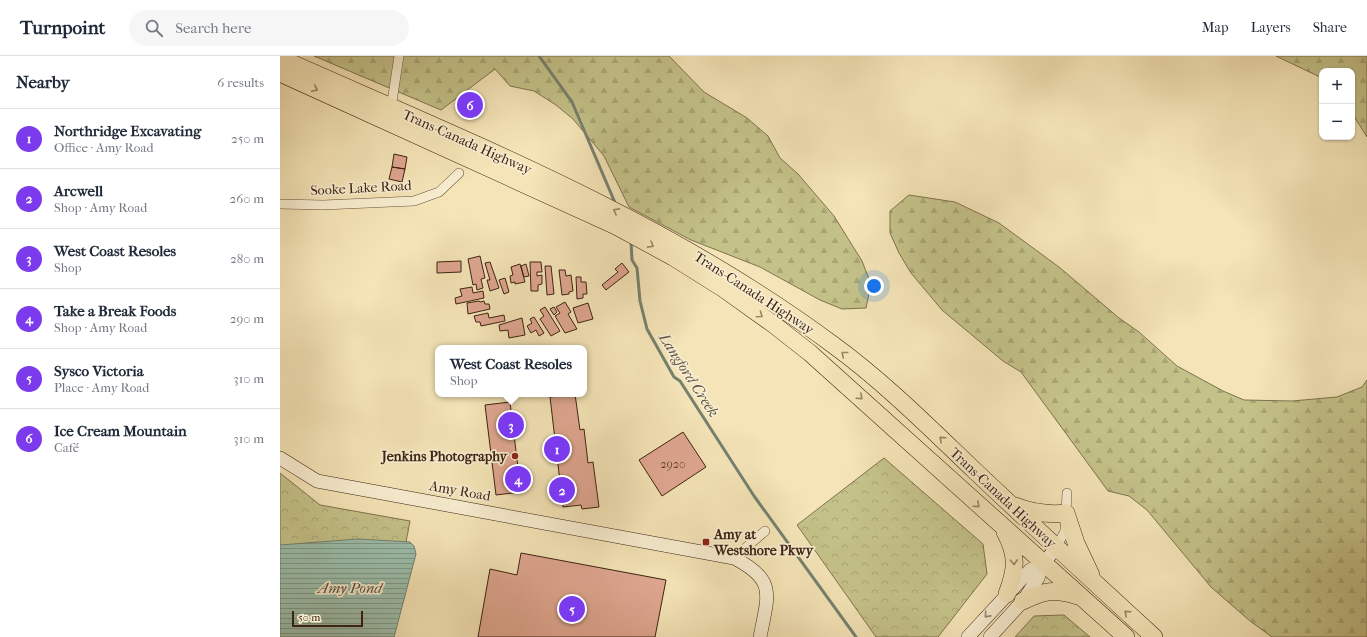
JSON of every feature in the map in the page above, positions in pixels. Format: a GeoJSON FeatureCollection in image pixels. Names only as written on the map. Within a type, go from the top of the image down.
{"type":"FeatureCollection","features":[{"type":"Feature","properties":{"kind":"highway","name":"Trans-Canada Highway"},"geometry":{"type":"LineString","coordinates":[[280,58],[597,201],[696,255],[747,286],[833,344],[860,367],[1011,504],[1056,548],[1154,637]]}},
{"type":"Feature","properties":{"kind":"highway","name":"Trans-Canada Highway"},"geometry":{"type":"LineString","coordinates":[[280,73],[616,226],[673,257],[773,324],[815,358],[897,431],[1004,530],[1126,637]]}},
{"type":"Feature","properties":{"kind":"highway"},"geometry":{"type":"LineString","coordinates":[[391,108],[401,120],[564,195],[616,226]]}},
{"type":"Feature","properties":{"kind":"highway"},"geometry":{"type":"LineString","coordinates":[[897,431],[926,446],[1035,538],[1056,548]]}},
{"type":"Feature","properties":{"kind":"highway"},"geometry":{"type":"LineString","coordinates":[[1011,504],[1030,512],[1049,515],[1066,513],[1083,559],[1100,588]]}},
{"type":"Feature","properties":{"kind":"highway"},"geometry":{"type":"LineString","coordinates":[[1004,530],[1012,546],[1015,562],[1014,571],[1007,594]]}},
{"type":"Feature","properties":{"kind":"highway"},"geometry":{"type":"LineString","coordinates":[[1023,601],[1039,593],[1054,590],[1081,597]]}},
{"type":"Feature","properties":{"kind":"street"},"geometry":{"type":"LineString","coordinates":[[391,108],[399,56]]}},
{"type":"Feature","properties":{"kind":"street","name":"Sooke Lake Road"},"geometry":{"type":"LineString","coordinates":[[280,204],[323,205],[414,201],[439,192],[459,173]]}},
{"type":"Feature","properties":{"kind":"street","name":"Amy Road"},"geometry":{"type":"LineString","coordinates":[[280,458],[317,481],[734,558],[757,572],[766,589],[766,605],[760,637]]}},
{"type":"Feature","properties":{"kind":"street"},"geometry":{"type":"LineString","coordinates":[[990,637],[1023,601],[1038,578],[1043,564],[1056,548],[1065,531],[1067,493]]}},
{"type":"Feature","properties":{"kind":"street"},"geometry":{"type":"LineString","coordinates":[[734,558],[765,531]]}},
{"type":"Feature","properties":{"kind":"street"},"geometry":{"type":"LineString","coordinates":[[968,637],[1030,570],[1043,564]]}},
{"type":"Feature","properties":{"kind":"green space"},"geometry":{"type":"Polygon","coordinates":[[[314,56],[669,56],[704,92],[747,118],[768,136],[780,158],[798,174],[834,216],[862,261],[871,284],[866,308],[842,309],[820,300],[760,267],[691,240],[629,207],[604,156],[573,119],[556,105],[534,91],[510,86],[495,69],[441,110],[314,56]]]}},
{"type":"Feature","properties":{"kind":"green space"},"geometry":{"type":"Polygon","coordinates":[[[1276,56],[1367,56],[1367,137],[1355,118],[1355,68],[1319,68],[1319,77],[1276,56]]]}},
{"type":"Feature","properties":{"kind":"green space"},"geometry":{"type":"Polygon","coordinates":[[[909,195],[955,202],[999,223],[1059,267],[1119,318],[1139,332],[1177,366],[1223,391],[1244,400],[1292,401],[1337,397],[1362,387],[1367,380],[1367,637],[1272,637],[1250,621],[1211,587],[1147,510],[1129,496],[1108,491],[1021,372],[1003,361],[942,310],[911,273],[899,253],[890,233],[890,211],[909,195]]]}},
{"type":"Feature","properties":{"kind":"green space"},"geometry":{"type":"Polygon","coordinates":[[[884,458],[983,544],[987,574],[938,637],[876,637],[797,525],[884,458]]]}},
{"type":"Feature","properties":{"kind":"green space","name":"Amy Pond"},"geometry":{"type":"Polygon","coordinates":[[[280,473],[320,505],[410,521],[388,637],[280,637],[280,473]]]}},
{"type":"Feature","properties":{"kind":"green space"},"geometry":{"type":"Polygon","coordinates":[[[1064,615],[1090,637],[1015,637],[1034,616],[1064,615]]]}},
{"type":"Feature","properties":{"kind":"water","name":"Amy Pond"},"geometry":{"type":"Polygon","coordinates":[[[358,539],[410,542],[414,546],[416,554],[394,637],[280,637],[280,545],[358,539]]]}},
{"type":"Feature","properties":{"kind":"building"},"geometry":{"type":"Polygon","coordinates":[[[394,154],[407,157],[405,169],[392,167],[394,154]]]}},
{"type":"Feature","properties":{"kind":"building"},"geometry":{"type":"Polygon","coordinates":[[[392,167],[405,169],[402,182],[389,179],[392,167]]]}},
{"type":"Feature","properties":{"kind":"building"},"geometry":{"type":"Polygon","coordinates":[[[480,256],[485,278],[481,279],[483,288],[477,290],[476,284],[473,285],[468,259],[480,256]]]}},
{"type":"Feature","properties":{"kind":"building"},"geometry":{"type":"Polygon","coordinates":[[[461,261],[461,272],[437,273],[437,262],[461,261]]]}},
{"type":"Feature","properties":{"kind":"building"},"geometry":{"type":"Polygon","coordinates":[[[490,262],[499,288],[490,291],[487,280],[490,280],[485,263],[490,262]]]}},
{"type":"Feature","properties":{"kind":"building"},"geometry":{"type":"Polygon","coordinates":[[[530,262],[541,262],[542,272],[537,272],[537,276],[542,275],[542,284],[538,285],[538,291],[531,291],[530,262]]]}},
{"type":"Feature","properties":{"kind":"building"},"geometry":{"type":"Polygon","coordinates":[[[622,263],[629,272],[606,290],[602,285],[618,272],[615,269],[622,263]]]}},
{"type":"Feature","properties":{"kind":"building"},"geometry":{"type":"Polygon","coordinates":[[[520,264],[525,282],[515,284],[515,282],[511,283],[510,276],[513,275],[511,267],[520,264]]]}},
{"type":"Feature","properties":{"kind":"building"},"geometry":{"type":"Polygon","coordinates":[[[526,264],[529,276],[524,277],[521,266],[526,264]]]}},
{"type":"Feature","properties":{"kind":"building"},"geometry":{"type":"Polygon","coordinates":[[[545,266],[551,266],[554,294],[547,295],[545,266]]]}},
{"type":"Feature","properties":{"kind":"building"},"geometry":{"type":"Polygon","coordinates":[[[559,270],[565,270],[566,276],[571,275],[573,291],[569,292],[569,294],[562,295],[559,270]]]}},
{"type":"Feature","properties":{"kind":"building"},"geometry":{"type":"Polygon","coordinates":[[[576,277],[581,277],[581,282],[586,282],[587,294],[583,294],[583,298],[577,299],[576,277]]]}},
{"type":"Feature","properties":{"kind":"building"},"geometry":{"type":"Polygon","coordinates":[[[505,278],[509,292],[504,294],[499,280],[505,278]]]}},
{"type":"Feature","properties":{"kind":"building"},"geometry":{"type":"Polygon","coordinates":[[[472,287],[473,293],[483,291],[484,298],[456,304],[455,298],[462,296],[460,289],[472,287]]]}},
{"type":"Feature","properties":{"kind":"building"},"geometry":{"type":"Polygon","coordinates":[[[484,301],[485,304],[489,304],[490,309],[468,314],[467,303],[484,301]]]}},
{"type":"Feature","properties":{"kind":"building"},"geometry":{"type":"Polygon","coordinates":[[[565,302],[571,312],[568,314],[577,329],[565,333],[555,316],[560,313],[556,307],[565,302]]]}},
{"type":"Feature","properties":{"kind":"building"},"geometry":{"type":"Polygon","coordinates":[[[588,303],[593,319],[578,323],[573,308],[588,303]]]}},
{"type":"Feature","properties":{"kind":"building"},"geometry":{"type":"Polygon","coordinates":[[[545,307],[560,331],[551,336],[540,319],[544,316],[540,310],[545,307]]]}},
{"type":"Feature","properties":{"kind":"building"},"geometry":{"type":"Polygon","coordinates":[[[554,307],[557,312],[554,315],[550,309],[554,307]]]}},
{"type":"Feature","properties":{"kind":"building"},"geometry":{"type":"Polygon","coordinates":[[[488,313],[489,318],[504,315],[505,321],[481,326],[480,322],[476,322],[474,316],[488,313]]]}},
{"type":"Feature","properties":{"kind":"building"},"geometry":{"type":"Polygon","coordinates":[[[534,317],[544,333],[539,336],[536,330],[531,333],[527,326],[532,323],[530,319],[534,317]]]}},
{"type":"Feature","properties":{"kind":"building"},"geometry":{"type":"Polygon","coordinates":[[[522,318],[525,335],[509,338],[508,330],[500,331],[499,325],[522,318]]]}},
{"type":"Feature","properties":{"kind":"building"},"geometry":{"type":"Polygon","coordinates":[[[550,397],[575,397],[580,430],[584,429],[588,463],[593,462],[599,507],[582,509],[581,505],[563,507],[550,397]]]}},
{"type":"Feature","properties":{"kind":"building"},"geometry":{"type":"Polygon","coordinates":[[[510,402],[521,492],[496,495],[485,405],[510,402]]]}},
{"type":"Feature","properties":{"kind":"building"},"geometry":{"type":"Polygon","coordinates":[[[683,432],[706,467],[662,496],[639,460],[683,432]]]}},
{"type":"Feature","properties":{"kind":"building"},"geometry":{"type":"Polygon","coordinates":[[[521,553],[666,580],[655,637],[478,637],[490,569],[517,575],[521,553]]]}},
{"type":"Feature","properties":{"kind":"waterway","name":"Langford Creek"},"geometry":{"type":"LineString","coordinates":[[539,56],[572,102],[616,205]]}},
{"type":"Feature","properties":{"kind":"waterway","name":"Langford Creek"},"geometry":{"type":"LineString","coordinates":[[631,241],[632,260],[637,268],[640,301],[647,329],[674,377],[680,381],[754,496],[856,637]]}},
{"type":"Feature","properties":{"kind":"place","name":"Ice Cream Mountain"},"geometry":{"type":"Point","coordinates":[470,105]}},
{"type":"Feature","properties":{"kind":"place","name":"West Coast Resoles"},"geometry":{"type":"Point","coordinates":[511,425]}},
{"type":"Feature","properties":{"kind":"place","name":"Northridge Excavating"},"geometry":{"type":"Point","coordinates":[557,449]}},
{"type":"Feature","properties":{"kind":"place","name":"Jenkins Photography"},"geometry":{"type":"Point","coordinates":[515,456]}},
{"type":"Feature","properties":{"kind":"place","name":"Take a Break Foods"},"geometry":{"type":"Point","coordinates":[518,479]}},
{"type":"Feature","properties":{"kind":"place","name":"Arcwell"},"geometry":{"type":"Point","coordinates":[562,490]}},
{"type":"Feature","properties":{"kind":"place","name":"Amy at Westshore Pkwy"},"geometry":{"type":"Point","coordinates":[706,542]}},
{"type":"Feature","properties":{"kind":"place","name":"Sysco Victoria"},"geometry":{"type":"Point","coordinates":[572,609]}}]}
